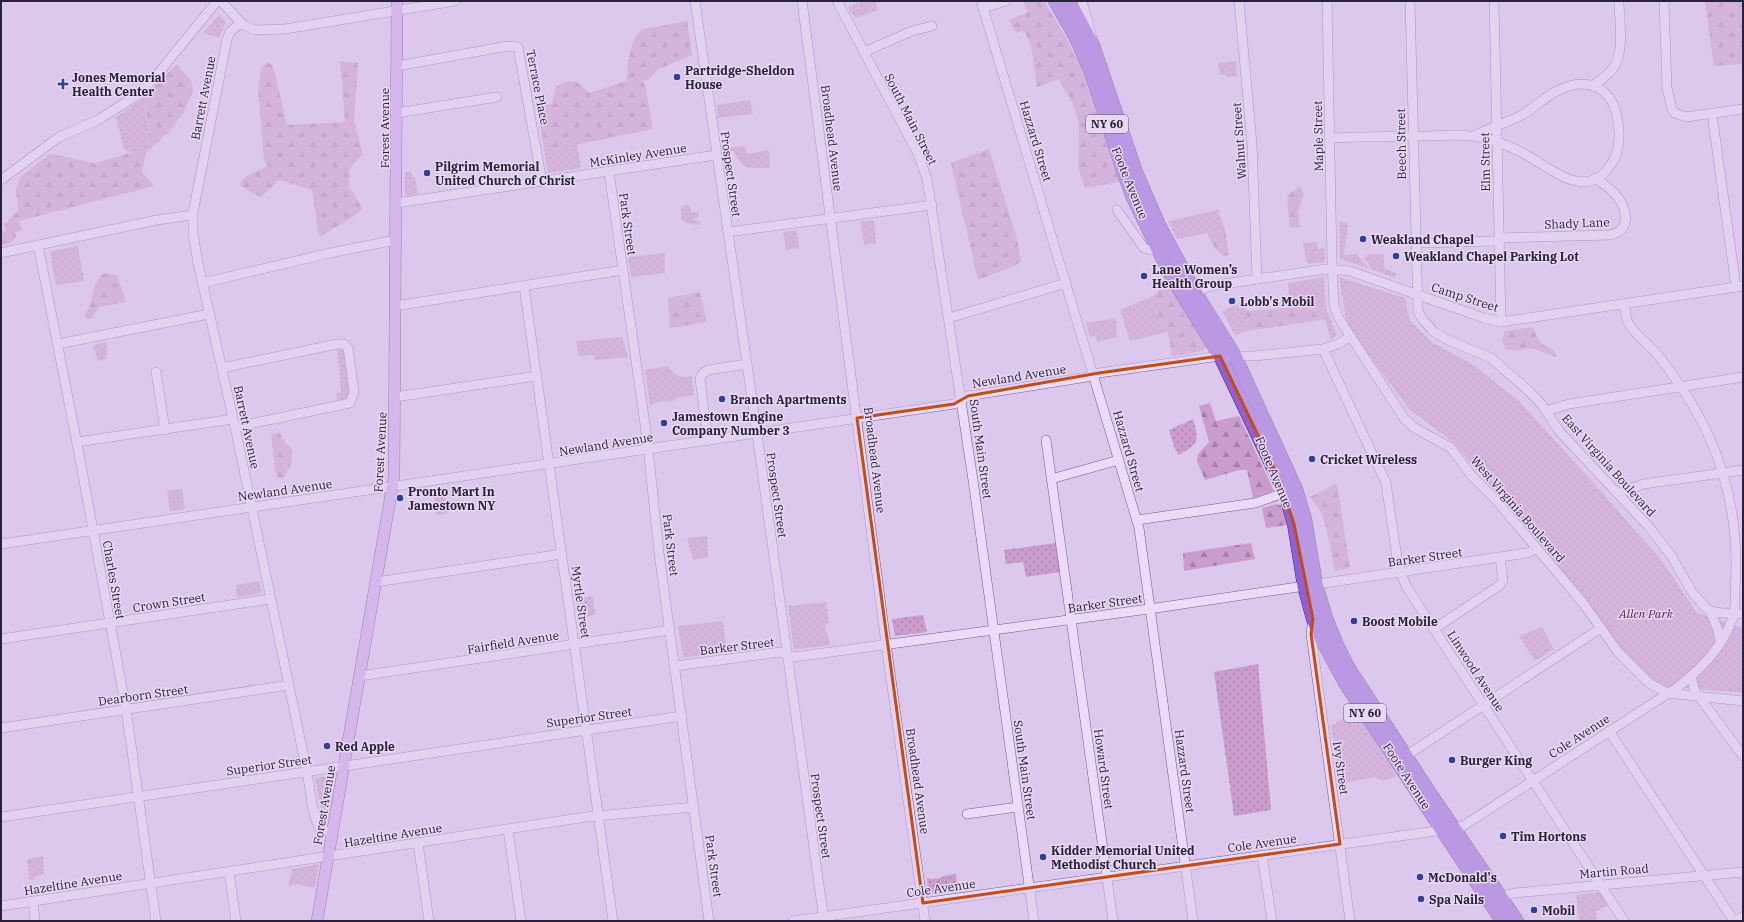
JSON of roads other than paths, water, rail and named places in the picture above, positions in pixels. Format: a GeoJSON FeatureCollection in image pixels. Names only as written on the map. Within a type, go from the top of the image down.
{"type":"FeatureCollection","features":[{"type":"Feature","properties":{"kind":"highway","name":"Foote Avenue"},"geometry":{"type":"LineString","coordinates":[[1062,4],[1093,45],[1162,245]]}},
{"type":"Feature","properties":{"kind":"highway","name":"Foote Avenue"},"geometry":{"type":"LineString","coordinates":[[1062,4],[1091,73],[1133,198],[1162,245],[1190,296],[1305,519],[1313,619],[1322,640],[1342,678],[1402,758]]}},
{"type":"Feature","properties":{"kind":"highway","name":"Foote Avenue"},"geometry":{"type":"LineString","coordinates":[[1190,296],[1235,356],[1291,491]]}},
{"type":"Feature","properties":{"kind":"highway","name":"Foote Avenue"},"geometry":{"type":"LineString","coordinates":[[1310,585],[1348,667],[1402,758],[1495,899],[1517,921]]}},
{"type":"Feature","properties":{"kind":"highway","name":"Foote Avenue"},"geometry":{"type":"LineString","coordinates":[[1495,899],[1502,921]]}},
{"type":"Feature","properties":{"kind":"main road","name":"Forest Avenue"},"geometry":{"type":"LineString","coordinates":[[317,921],[393,487],[397,203],[397,6]]}},
{"type":"Feature","properties":{"kind":"street"},"geometry":{"type":"LineString","coordinates":[[1,180],[36,152],[59,137],[98,120],[136,96],[157,75],[217,1]]}},
{"type":"Feature","properties":{"kind":"street"},"geometry":{"type":"LineString","coordinates":[[221,1],[240,23],[248,29],[255,30],[285,29],[397,6],[455,1]]}},
{"type":"Feature","properties":{"kind":"street","name":"Prospect Street"},"geometry":{"type":"LineString","coordinates":[[694,1],[747,364],[823,919]]}},
{"type":"Feature","properties":{"kind":"street","name":"Broadhead Avenue"},"geometry":{"type":"LineString","coordinates":[[802,1],[886,644],[925,921]]}},
{"type":"Feature","properties":{"kind":"street","name":"South Main Street"},"geometry":{"type":"LineString","coordinates":[[837,1],[921,162],[927,179],[962,400],[1034,921]]}},
{"type":"Feature","properties":{"kind":"street"},"geometry":{"type":"LineString","coordinates":[[982,4],[1006,1]]}},
{"type":"Feature","properties":{"kind":"street","name":"Foote Avenue"},"geometry":{"type":"LineString","coordinates":[[1082,1],[1090,25],[1093,45]]}},
{"type":"Feature","properties":{"kind":"street","name":"Walnut Street"},"geometry":{"type":"LineString","coordinates":[[1238,1],[1252,144],[1257,279]]}},
{"type":"Feature","properties":{"kind":"street","name":"Maple Street"},"geometry":{"type":"LineString","coordinates":[[1327,1],[1333,270]]}},
{"type":"Feature","properties":{"kind":"street","name":"Beech Street"},"geometry":{"type":"LineString","coordinates":[[1410,1],[1416,294]]}},
{"type":"Feature","properties":{"kind":"street","name":"Elm Street"},"geometry":{"type":"LineString","coordinates":[[1494,1],[1500,322]]}},
{"type":"Feature","properties":{"kind":"street"},"geometry":{"type":"LineString","coordinates":[[1593,86],[1608,74],[1617,61],[1620,44],[1619,1]]}},
{"type":"Feature","properties":{"kind":"street"},"geometry":{"type":"LineString","coordinates":[[1664,1],[1667,88],[1669,104],[1675,113],[1686,117],[1743,109]]}},
{"type":"Feature","properties":{"kind":"street","name":"Hazzard Street"},"geometry":{"type":"LineString","coordinates":[[982,4],[1137,520],[1193,921]]}},
{"type":"Feature","properties":{"kind":"street","name":"Barrett Avenue"},"geometry":{"type":"LineString","coordinates":[[240,23],[230,32],[227,39],[193,215],[192,233],[252,507],[316,820],[324,831],[332,832]]}},
{"type":"Feature","properties":{"kind":"street"},"geometry":{"type":"LineString","coordinates":[[864,52],[912,30],[932,26]]}},
{"type":"Feature","properties":{"kind":"street","name":"Terrace Place"},"geometry":{"type":"LineString","coordinates":[[397,66],[508,46],[518,47],[542,182]]}},
{"type":"Feature","properties":{"kind":"street"},"geometry":{"type":"LineString","coordinates":[[1330,138],[1476,135],[1497,142],[1528,156],[1555,173],[1570,179],[1586,181],[1603,174],[1613,163],[1618,149],[1619,129],[1617,113],[1610,98],[1601,88],[1577,84],[1554,92],[1521,116],[1476,135]]}},
{"type":"Feature","properties":{"kind":"street"},"geometry":{"type":"LineString","coordinates":[[397,113],[497,97]]}},
{"type":"Feature","properties":{"kind":"street"},"geometry":{"type":"LineString","coordinates":[[1712,114],[1740,286]]}},
{"type":"Feature","properties":{"kind":"street","name":"McKinley Avenue"},"geometry":{"type":"LineString","coordinates":[[397,203],[716,155]]}},
{"type":"Feature","properties":{"kind":"street","name":"Park Street"},"geometry":{"type":"LineString","coordinates":[[609,172],[648,449],[670,630],[709,921]]}},
{"type":"Feature","properties":{"kind":"street","name":"Shady Lane"},"geometry":{"type":"LineString","coordinates":[[1415,243],[1610,235],[1618,233],[1624,226],[1626,220],[1623,207],[1615,193],[1596,178]]}},
{"type":"Feature","properties":{"kind":"street"},"geometry":{"type":"LineString","coordinates":[[728,232],[932,205]]}},
{"type":"Feature","properties":{"kind":"street"},"geometry":{"type":"LineString","coordinates":[[1117,210],[1144,248],[1148,251],[1162,245]]}},
{"type":"Feature","properties":{"kind":"street"},"geometry":{"type":"LineString","coordinates":[[1,253],[157,220],[193,215]]}},
{"type":"Feature","properties":{"kind":"street"},"geometry":{"type":"LineString","coordinates":[[202,283],[330,253],[396,240]]}},
{"type":"Feature","properties":{"kind":"street","name":"Charles Street"},"geometry":{"type":"LineString","coordinates":[[38,245],[94,531],[126,709],[156,921]]}},
{"type":"Feature","properties":{"kind":"street"},"geometry":{"type":"LineString","coordinates":[[395,306],[623,270]]}},
{"type":"Feature","properties":{"kind":"street","name":"Camp Street"},"geometry":{"type":"LineString","coordinates":[[1190,296],[1210,286],[1333,270],[1350,271],[1484,318],[1500,322],[1740,286]]}},
{"type":"Feature","properties":{"kind":"street","name":"West Virginia Boulevard"},"geometry":{"type":"LineString","coordinates":[[1333,270],[1335,309],[1338,317],[1404,418],[1413,427],[1451,448],[1471,475],[1496,500],[1583,603],[1618,652],[1636,671],[1649,683],[1667,693],[1743,701]]}},
{"type":"Feature","properties":{"kind":"street"},"geometry":{"type":"LineString","coordinates":[[949,318],[1066,283]]}},
{"type":"Feature","properties":{"kind":"street","name":"Myrtle Street"},"geometry":{"type":"LineString","coordinates":[[524,286],[613,921]]}},
{"type":"Feature","properties":{"kind":"street","name":"East Virginia Boulevard"},"geometry":{"type":"LineString","coordinates":[[1416,294],[1418,311],[1423,320],[1434,332],[1448,340],[1491,358],[1530,392],[1546,411],[1559,431],[1650,528],[1672,557],[1698,600],[1710,610]]}},
{"type":"Feature","properties":{"kind":"street"},"geometry":{"type":"LineString","coordinates":[[1624,304],[1627,320],[1630,326],[1663,362],[1681,387],[1707,432],[1730,499],[1735,536],[1739,615],[1710,610]]}},
{"type":"Feature","properties":{"kind":"street"},"geometry":{"type":"LineString","coordinates":[[58,344],[210,314]]}},
{"type":"Feature","properties":{"kind":"street","name":"Newland Avenue"},"geometry":{"type":"LineString","coordinates":[[1,544],[954,404],[968,396],[1220,356],[1323,349],[1338,344],[1350,336]]}},
{"type":"Feature","properties":{"kind":"street"},"geometry":{"type":"LineString","coordinates":[[77,442],[165,430],[234,423],[346,405],[352,400],[354,392],[348,348],[344,344],[222,368]]}},
{"type":"Feature","properties":{"kind":"street","name":"Linwood Avenue"},"geometry":{"type":"LineString","coordinates":[[1323,349],[1386,483],[1400,572],[1406,586],[1624,921]]}},
{"type":"Feature","properties":{"kind":"street"},"geometry":{"type":"LineString","coordinates":[[708,441],[700,379],[702,374],[708,370],[747,364]]}},
{"type":"Feature","properties":{"kind":"street"},"geometry":{"type":"LineString","coordinates":[[156,372],[165,430]]}},
{"type":"Feature","properties":{"kind":"street"},"geometry":{"type":"LineString","coordinates":[[395,397],[537,376]]}},
{"type":"Feature","properties":{"kind":"street"},"geometry":{"type":"LineString","coordinates":[[1546,411],[1569,404],[1743,377]]}},
{"type":"Feature","properties":{"kind":"street","name":"Howard Street"},"geometry":{"type":"LineString","coordinates":[[1046,440],[1113,921]]}},
{"type":"Feature","properties":{"kind":"street"},"geometry":{"type":"LineString","coordinates":[[1051,479],[1119,460]]}},
{"type":"Feature","properties":{"kind":"street"},"geometry":{"type":"LineString","coordinates":[[1617,494],[1644,484],[1743,470]]}},
{"type":"Feature","properties":{"kind":"street"},"geometry":{"type":"LineString","coordinates":[[1137,520],[1254,503],[1291,491]]}},
{"type":"Feature","properties":{"kind":"street","name":"Barker Street"},"geometry":{"type":"LineString","coordinates":[[675,666],[780,652],[794,657],[1500,558],[1531,553],[1536,549]]}},
{"type":"Feature","properties":{"kind":"street"},"geometry":{"type":"LineString","coordinates":[[376,582],[562,554]]}},
{"type":"Feature","properties":{"kind":"street"},"geometry":{"type":"LineString","coordinates":[[1434,628],[1500,585],[1503,580],[1500,558]]}},
{"type":"Feature","properties":{"kind":"street","name":"Crown Street"},"geometry":{"type":"LineString","coordinates":[[1,639],[270,599]]}},
{"type":"Feature","properties":{"kind":"street"},"geometry":{"type":"LineString","coordinates":[[1710,610],[1720,635],[1720,642]]}},
{"type":"Feature","properties":{"kind":"street","name":"Cole Avenue"},"geometry":{"type":"LineString","coordinates":[[794,921],[823,919],[923,902],[1463,826],[1691,676],[1704,665],[1739,615]]}},
{"type":"Feature","properties":{"kind":"street","name":"Ivy Street"},"geometry":{"type":"LineString","coordinates":[[1313,619],[1310,634],[1350,921]]}},
{"type":"Feature","properties":{"kind":"street"},"geometry":{"type":"LineString","coordinates":[[1402,758],[1601,628]]}},
{"type":"Feature","properties":{"kind":"street","name":"Fairfield Avenue"},"geometry":{"type":"LineString","coordinates":[[360,676],[670,630]]}},
{"type":"Feature","properties":{"kind":"street"},"geometry":{"type":"LineString","coordinates":[[1691,676],[1693,687],[1699,697],[1743,756]]}},
{"type":"Feature","properties":{"kind":"street","name":"Dearborn Street"},"geometry":{"type":"LineString","coordinates":[[1,728],[289,685]]}},
{"type":"Feature","properties":{"kind":"street","name":"Superior Street"},"geometry":{"type":"LineString","coordinates":[[1,817],[682,716]]}},
{"type":"Feature","properties":{"kind":"street"},"geometry":{"type":"LineString","coordinates":[[1609,731],[1703,875],[1735,921],[1743,916]]}},
{"type":"Feature","properties":{"kind":"street","name":"Hazeltine Avenue"},"geometry":{"type":"LineString","coordinates":[[1,906],[598,815],[694,807]]}},
{"type":"Feature","properties":{"kind":"street"},"geometry":{"type":"LineString","coordinates":[[967,814],[1018,807]]}},
{"type":"Feature","properties":{"kind":"street"},"geometry":{"type":"LineString","coordinates":[[508,829],[521,921]]}},
{"type":"Feature","properties":{"kind":"street"},"geometry":{"type":"LineString","coordinates":[[418,843],[429,921]]}},
{"type":"Feature","properties":{"kind":"street"},"geometry":{"type":"LineString","coordinates":[[1262,855],[1272,921]]}},
{"type":"Feature","properties":{"kind":"street"},"geometry":{"type":"LineString","coordinates":[[229,872],[236,921]]}},
{"type":"Feature","properties":{"kind":"street","name":"Martin Road"},"geometry":{"type":"LineString","coordinates":[[1495,899],[1515,893],[1743,872]]}},
{"type":"Feature","properties":{"kind":"street"},"geometry":{"type":"LineString","coordinates":[[32,901],[35,921]]}},
{"type":"Feature","properties":{"kind":"place","name":"Partridge-Sheldon House"},"geometry":{"type":"Point","coordinates":[677,77]}},
{"type":"Feature","properties":{"kind":"place","name":"Jones Memorial Health Center"},"geometry":{"type":"Point","coordinates":[63,84]}},
{"type":"Feature","properties":{"kind":"place","name":"Pilgrim Memorial United Church of Christ"},"geometry":{"type":"Point","coordinates":[427,173]}},
{"type":"Feature","properties":{"kind":"place","name":"Weakland Chapel"},"geometry":{"type":"Point","coordinates":[1363,239]}},
{"type":"Feature","properties":{"kind":"place","name":"Weakland Chapel Parking Lot"},"geometry":{"type":"Point","coordinates":[1396,256]}},
{"type":"Feature","properties":{"kind":"place","name":"Lane Women’s Health Group"},"geometry":{"type":"Point","coordinates":[1144,276]}},
{"type":"Feature","properties":{"kind":"place","name":"Lobb's Mobil"},"geometry":{"type":"Point","coordinates":[1232,301]}},
{"type":"Feature","properties":{"kind":"place","name":"Branch Apartments"},"geometry":{"type":"Point","coordinates":[722,399]}},
{"type":"Feature","properties":{"kind":"place","name":"Jamestown Engine Company Number 3"},"geometry":{"type":"Point","coordinates":[664,423]}},
{"type":"Feature","properties":{"kind":"place","name":"Cricket Wireless"},"geometry":{"type":"Point","coordinates":[1312,459]}},
{"type":"Feature","properties":{"kind":"place","name":"Pronto Mart In Jamestown NY"},"geometry":{"type":"Point","coordinates":[400,498]}},
{"type":"Feature","properties":{"kind":"place","name":"Boost Mobile"},"geometry":{"type":"Point","coordinates":[1354,621]}},
{"type":"Feature","properties":{"kind":"place","name":"Red Apple"},"geometry":{"type":"Point","coordinates":[327,746]}},
{"type":"Feature","properties":{"kind":"place","name":"Burger King"},"geometry":{"type":"Point","coordinates":[1452,760]}},
{"type":"Feature","properties":{"kind":"place","name":"Tim Hortons"},"geometry":{"type":"Point","coordinates":[1503,836]}},
{"type":"Feature","properties":{"kind":"place","name":"Kidder Memorial United Methodist Church"},"geometry":{"type":"Point","coordinates":[1043,857]}},
{"type":"Feature","properties":{"kind":"place","name":"McDonald's"},"geometry":{"type":"Point","coordinates":[1420,877]}},
{"type":"Feature","properties":{"kind":"place","name":"Spa Nails"},"geometry":{"type":"Point","coordinates":[1421,899]}},
{"type":"Feature","properties":{"kind":"place","name":"Mobil"},"geometry":{"type":"Point","coordinates":[1534,910]}},
{"type":"Feature","properties":{"kind":"park label","name":"Allen Park"},"geometry":{"type":"Point","coordinates":[1646,613]}}]}
